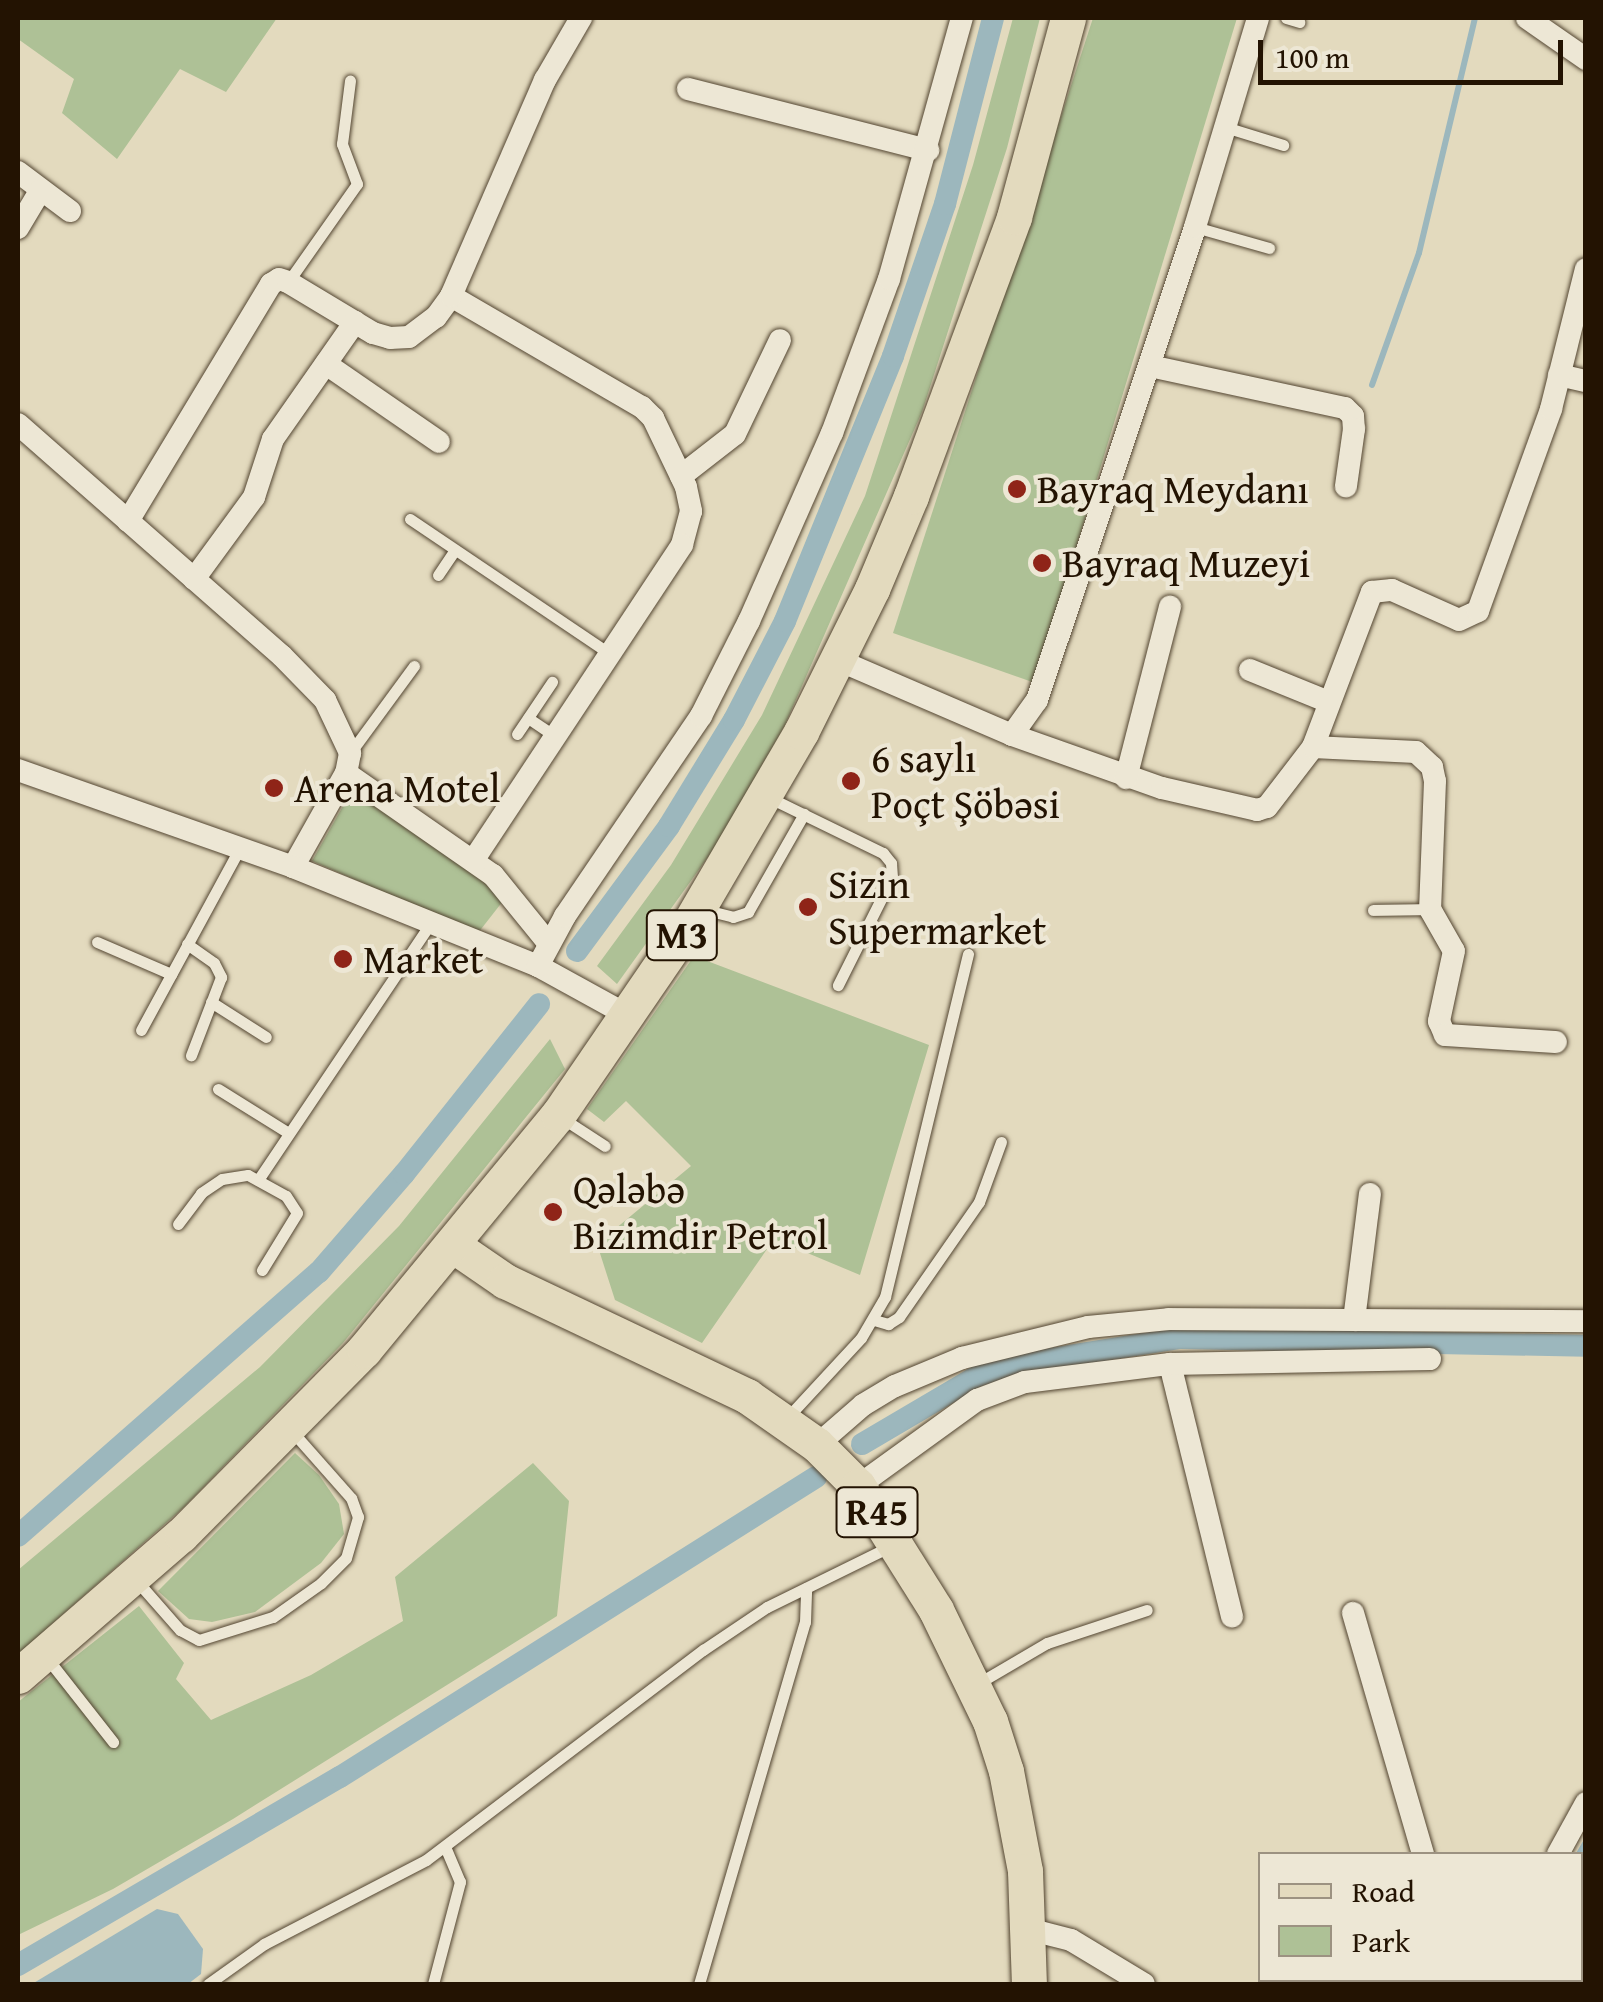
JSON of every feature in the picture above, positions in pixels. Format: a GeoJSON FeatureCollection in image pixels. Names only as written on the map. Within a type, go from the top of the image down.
{"type":"FeatureCollection","features":[{"type":"Feature","properties":{"kind":"main road","name":"M3"},"geometry":{"type":"LineString","coordinates":[[31,1666],[134,1578],[290,1429],[454,1246],[558,1116],[698,908],[766,796],[838,660],[911,496],[980,314],[1040,134],[1068,18]]}},
{"type":"Feature","properties":{"kind":"main road","name":"R45"},"geometry":{"type":"LineString","coordinates":[[454,1246],[505,1281],[706,1376],[785,1420],[817,1444],[858,1486],[897,1544],[974,1686],[1006,1771],[1016,1813],[1028,1928],[1029,1984]]}},
{"type":"Feature","properties":{"kind":"street"},"geometry":{"type":"LineString","coordinates":[[128,522],[264,292],[279,280],[373,333],[409,337],[436,316],[450,296],[537,96],[581,18]]}},
{"type":"Feature","properties":{"kind":"street"},"geometry":{"type":"LineString","coordinates":[[538,966],[723,678],[832,434],[889,280],[962,18]]}},
{"type":"Feature","properties":{"kind":"street"},"geometry":{"type":"LineString","coordinates":[[1012,736],[1037,700],[1050,672],[1195,227],[1258,18]]}},
{"type":"Feature","properties":{"kind":"street"},"geometry":{"type":"LineString","coordinates":[[1528,18],[1586,59]]}},
{"type":"Feature","properties":{"kind":"street"},"geometry":{"type":"LineString","coordinates":[[688,89],[928,150]]}},
{"type":"Feature","properties":{"kind":"street"},"geometry":{"type":"LineString","coordinates":[[18,172],[70,210]]}},
{"type":"Feature","properties":{"kind":"street"},"geometry":{"type":"LineString","coordinates":[[18,228],[40,191]]}},
{"type":"Feature","properties":{"kind":"street"},"geometry":{"type":"LineString","coordinates":[[838,660],[1012,736],[1126,778],[1257,810],[1278,798],[1312,746],[1372,592],[1392,590],[1459,620],[1478,611],[1552,409],[1586,269]]}},
{"type":"Feature","properties":{"kind":"street"},"geometry":{"type":"LineString","coordinates":[[450,296],[642,407],[653,418],[681,476],[691,511],[689,531],[474,859]]}},
{"type":"Feature","properties":{"kind":"street"},"geometry":{"type":"LineString","coordinates":[[194,579],[254,497],[273,439],[355,322]]}},
{"type":"Feature","properties":{"kind":"street"},"geometry":{"type":"LineString","coordinates":[[681,476],[735,434],[780,340]]}},
{"type":"Feature","properties":{"kind":"street"},"geometry":{"type":"LineString","coordinates":[[326,364],[439,442]]}},
{"type":"Feature","properties":{"kind":"street"},"geometry":{"type":"LineString","coordinates":[[1150,366],[1345,408],[1353,416],[1354,429],[1346,486]]}},
{"type":"Feature","properties":{"kind":"street"},"geometry":{"type":"LineString","coordinates":[[1559,375],[1586,381]]}},
{"type":"Feature","properties":{"kind":"street"},"geometry":{"type":"LineString","coordinates":[[18,424],[325,700],[348,763],[474,859],[511,894],[549,944]]}},
{"type":"Feature","properties":{"kind":"street"},"geometry":{"type":"LineString","coordinates":[[1126,778],[1170,607]]}},
{"type":"Feature","properties":{"kind":"street"},"geometry":{"type":"LineString","coordinates":[[1250,670],[1329,702]]}},
{"type":"Feature","properties":{"kind":"street"},"geometry":{"type":"LineString","coordinates":[[1312,746],[1425,756],[1435,781],[1430,909],[1454,951],[1438,1021],[1444,1035],[1556,1042]]}},
{"type":"Feature","properties":{"kind":"street"},"geometry":{"type":"LineString","coordinates":[[293,866],[348,763]]}},
{"type":"Feature","properties":{"kind":"street"},"geometry":{"type":"LineString","coordinates":[[18,770],[293,866],[538,966],[628,1016]]}},
{"type":"Feature","properties":{"kind":"street"},"geometry":{"type":"LineString","coordinates":[[1354,1320],[1370,1194]]}},
{"type":"Feature","properties":{"kind":"street"},"geometry":{"type":"LineString","coordinates":[[817,1444],[863,1405],[895,1386],[962,1358],[1030,1338],[1169,1319],[1586,1321]]}},
{"type":"Feature","properties":{"kind":"street"},"geometry":{"type":"LineString","coordinates":[[858,1486],[965,1408],[1025,1382],[1170,1364],[1430,1360]]}},
{"type":"Feature","properties":{"kind":"street"},"geometry":{"type":"LineString","coordinates":[[1170,1364],[1232,1616]]}},
{"type":"Feature","properties":{"kind":"street"},"geometry":{"type":"LineString","coordinates":[[1353,1613],[1422,1852]]}},
{"type":"Feature","properties":{"kind":"street"},"geometry":{"type":"LineString","coordinates":[[1559,1852],[1586,1803]]}},
{"type":"Feature","properties":{"kind":"street"},"geometry":{"type":"LineString","coordinates":[[1028,1928],[1071,1940],[1144,1984]]}},
{"type":"Feature","properties":{"kind":"lane"},"geometry":{"type":"LineString","coordinates":[[288,282],[357,184],[342,144],[350,81]]}},
{"type":"Feature","properties":{"kind":"lane"},"geometry":{"type":"LineString","coordinates":[[1225,127],[1283,145]]}},
{"type":"Feature","properties":{"kind":"lane"},"geometry":{"type":"LineString","coordinates":[[1195,227],[1269,248]]}},
{"type":"Feature","properties":{"kind":"lane"},"geometry":{"type":"LineString","coordinates":[[410,518],[610,654]]}},
{"type":"Feature","properties":{"kind":"lane"},"geometry":{"type":"LineString","coordinates":[[438,576],[456,550]]}},
{"type":"Feature","properties":{"kind":"lane"},"geometry":{"type":"LineString","coordinates":[[348,763],[414,666]]}},
{"type":"Feature","properties":{"kind":"lane"},"geometry":{"type":"LineString","coordinates":[[517,734],[552,682]]}},
{"type":"Feature","properties":{"kind":"lane"},"geometry":{"type":"LineString","coordinates":[[528,718],[555,736]]}},
{"type":"Feature","properties":{"kind":"lane"},"geometry":{"type":"LineString","coordinates":[[766,796],[883,853],[891,863],[892,877],[838,985]]}},
{"type":"Feature","properties":{"kind":"lane"},"geometry":{"type":"LineString","coordinates":[[698,908],[733,917],[748,912],[804,814]]}},
{"type":"Feature","properties":{"kind":"lane"},"geometry":{"type":"LineString","coordinates":[[141,1030],[240,848]]}},
{"type":"Feature","properties":{"kind":"lane"},"geometry":{"type":"LineString","coordinates":[[1372,910],[1430,909]]}},
{"type":"Feature","properties":{"kind":"lane"},"geometry":{"type":"LineString","coordinates":[[258,1180],[432,923]]}},
{"type":"Feature","properties":{"kind":"lane"},"geometry":{"type":"LineString","coordinates":[[96,942],[171,974]]}},
{"type":"Feature","properties":{"kind":"lane"},"geometry":{"type":"LineString","coordinates":[[187,944],[220,970],[190,1055]]}},
{"type":"Feature","properties":{"kind":"lane"},"geometry":{"type":"LineString","coordinates":[[785,1420],[874,1320],[885,1297],[968,954]]}},
{"type":"Feature","properties":{"kind":"lane"},"geometry":{"type":"LineString","coordinates":[[211,1002],[266,1037]]}},
{"type":"Feature","properties":{"kind":"lane"},"geometry":{"type":"LineString","coordinates":[[218,1089],[287,1132]]}},
{"type":"Feature","properties":{"kind":"lane"},"geometry":{"type":"LineString","coordinates":[[558,1116],[605,1146]]}},
{"type":"Feature","properties":{"kind":"lane"},"geometry":{"type":"LineString","coordinates":[[874,1320],[888,1324],[899,1317],[979,1202],[1001,1142]]}},
{"type":"Feature","properties":{"kind":"lane"},"geometry":{"type":"LineString","coordinates":[[178,1224],[200,1193],[222,1179],[248,1175],[258,1180],[286,1196],[297,1213],[262,1270]]}},
{"type":"Feature","properties":{"kind":"lane"},"geometry":{"type":"LineString","coordinates":[[134,1578],[180,1630],[199,1640],[273,1617],[322,1582],[346,1558],[358,1517],[351,1498],[290,1429]]}},
{"type":"Feature","properties":{"kind":"lane"},"geometry":{"type":"LineString","coordinates":[[208,1984],[250,1952],[380,1887],[445,1847],[703,1650],[767,1607],[897,1544]]}},
{"type":"Feature","properties":{"kind":"lane"},"geometry":{"type":"LineString","coordinates":[[699,1984],[806,1622],[806,1588]]}},
{"type":"Feature","properties":{"kind":"lane"},"geometry":{"type":"LineString","coordinates":[[974,1686],[1047,1642],[1147,1610]]}},
{"type":"Feature","properties":{"kind":"lane"},"geometry":{"type":"LineString","coordinates":[[31,1666],[113,1742]]}},
{"type":"Feature","properties":{"kind":"lane"},"geometry":{"type":"LineString","coordinates":[[433,1984],[460,1882],[445,1847]]}},
{"type":"Feature","properties":{"kind":"green space"},"geometry":{"type":"Polygon","coordinates":[[[18,18],[277,18],[226,92],[180,69],[117,159],[62,113],[74,79],[18,39],[18,18]]]}},
{"type":"Feature","properties":{"kind":"green space"},"geometry":{"type":"Polygon","coordinates":[[[1013,18],[1040,18],[1007,148],[922,412],[784,727],[713,850],[617,984],[597,966],[671,865],[762,715],[865,496],[973,165],[1013,18]]]}},
{"type":"Feature","properties":{"kind":"green space"},"geometry":{"type":"Polygon","coordinates":[[[1093,18],[1237,18],[1035,683],[893,633],[1093,18]]]}},
{"type":"Feature","properties":{"kind":"green space"},"geometry":{"type":"Polygon","coordinates":[[[352,790],[468,866],[503,901],[478,933],[312,861],[352,790]]]}},
{"type":"Feature","properties":{"kind":"green space"},"geometry":{"type":"Polygon","coordinates":[[[694,956],[929,1045],[860,1275],[774,1239],[702,1343],[615,1300],[597,1244],[691,1166],[626,1101],[604,1122],[587,1109],[694,956]]]}},
{"type":"Feature","properties":{"kind":"green space"},"geometry":{"type":"Polygon","coordinates":[[[550,1039],[565,1069],[343,1343],[184,1507],[18,1654],[18,1570],[260,1367],[399,1226],[550,1039]]]}},
{"type":"Feature","properties":{"kind":"green space"},"geometry":{"type":"Polygon","coordinates":[[[295,1453],[319,1475],[339,1504],[344,1534],[321,1563],[255,1612],[212,1622],[189,1619],[158,1591],[295,1453]]]}},
{"type":"Feature","properties":{"kind":"green space"},"geometry":{"type":"Polygon","coordinates":[[[533,1463],[569,1501],[557,1616],[233,1819],[113,1889],[18,1935],[18,1702],[139,1606],[184,1663],[176,1679],[211,1720],[311,1675],[403,1621],[395,1577],[533,1463]]]}},
{"type":"Feature","properties":{"kind":"water"},"geometry":{"type":"Polygon","coordinates":[[[157,1909],[178,1914],[203,1949],[201,1974],[188,1984],[32,1984],[157,1909]]]}},
{"type":"Feature","properties":{"kind":"waterway"},"geometry":{"type":"LineString","coordinates":[[577,951],[669,826],[734,720],[785,621],[893,356],[945,204],[993,18]]}},
{"type":"Feature","properties":{"kind":"waterway"},"geometry":{"type":"LineString","coordinates":[[1372,385],[1419,253],[1475,18]]}},
{"type":"Feature","properties":{"kind":"waterway"},"geometry":{"type":"LineString","coordinates":[[18,1536],[319,1272],[404,1174],[539,1004]]}},
{"type":"Feature","properties":{"kind":"waterway"},"geometry":{"type":"LineString","coordinates":[[862,1444],[979,1375],[1024,1363],[1180,1338],[1586,1346]]}},
{"type":"Feature","properties":{"kind":"waterway"},"geometry":{"type":"LineString","coordinates":[[18,1965],[340,1777],[816,1477]]}},
{"type":"Feature","properties":{"kind":"waterway"},"geometry":{"type":"LineString","coordinates":[[1580,1852],[1586,1842]]}},
{"type":"Feature","properties":{"kind":"place","name":"Bayraq Meydanı"},"geometry":{"type":"Point","coordinates":[1017,489]}},
{"type":"Feature","properties":{"kind":"place","name":"Bayraq Muzeyi"},"geometry":{"type":"Point","coordinates":[1042,563]}},
{"type":"Feature","properties":{"kind":"place","name":"6 saylı Poçt Şöbəsi"},"geometry":{"type":"Point","coordinates":[851,781]}},
{"type":"Feature","properties":{"kind":"place","name":"Arena Motel"},"geometry":{"type":"Point","coordinates":[274,788]}},
{"type":"Feature","properties":{"kind":"place","name":"Sizin Supermarket"},"geometry":{"type":"Point","coordinates":[808,907]}},
{"type":"Feature","properties":{"kind":"place","name":"Market"},"geometry":{"type":"Point","coordinates":[343,959]}},
{"type":"Feature","properties":{"kind":"place","name":"Qələbə Bizimdir Petrol"},"geometry":{"type":"Point","coordinates":[553,1212]}}]}
